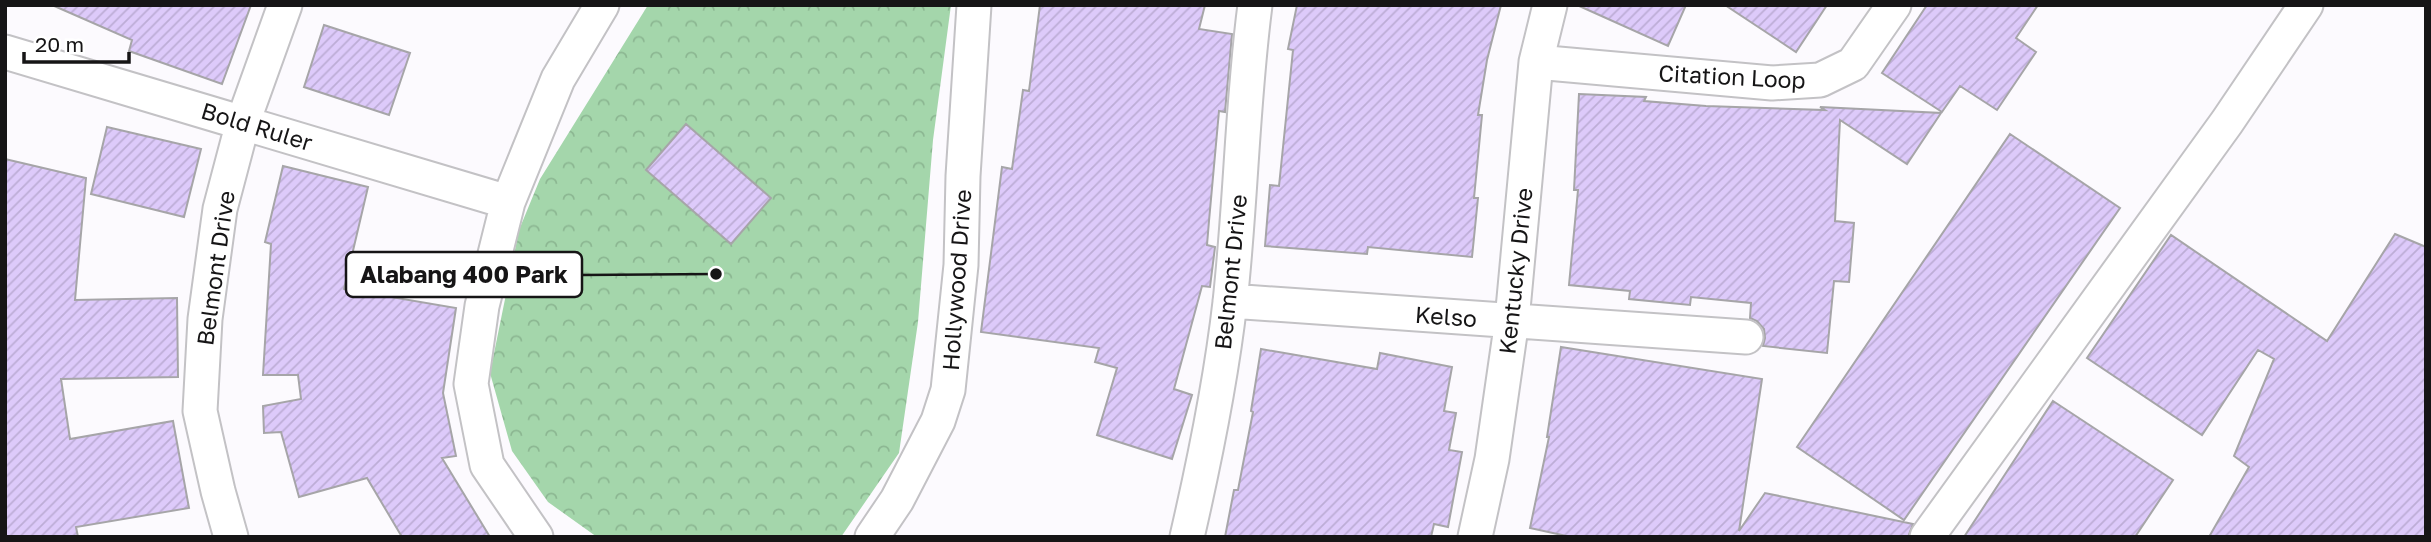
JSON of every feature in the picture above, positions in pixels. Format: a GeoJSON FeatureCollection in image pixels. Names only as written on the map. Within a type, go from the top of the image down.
{"type":"FeatureCollection","features":[{"type":"Feature","properties":{"kind":"street","name":"Belmont Drive"},"geometry":{"type":"LineString","coordinates":[[231,537],[200,411],[205,319],[219,209],[243,121],[285,5]]}},
{"type":"Feature","properties":{"kind":"street"},"geometry":{"type":"LineString","coordinates":[[536,537],[487,465],[471,384],[482,306],[508,202],[558,79],[603,5]]}},
{"type":"Feature","properties":{"kind":"street","name":"Hollywood Drive"},"geometry":{"type":"LineString","coordinates":[[872,537],[897,500],[937,421],[948,390],[961,265],[962,176],[974,5]]}},
{"type":"Feature","properties":{"kind":"street","name":"Belmont Drive"},"geometry":{"type":"LineString","coordinates":[[1187,537],[1210,437],[1230,301],[1242,127],[1255,5]]}},
{"type":"Feature","properties":{"kind":"street","name":"Kentucky Drive"},"geometry":{"type":"LineString","coordinates":[[1475,537],[1492,459],[1512,320],[1536,62],[1550,5]]}},
{"type":"Feature","properties":{"kind":"street","name":"Citation Loop"},"geometry":{"type":"LineString","coordinates":[[1536,62],[1772,83],[1820,80],[1853,64],[1894,5]]}},
{"type":"Feature","properties":{"kind":"street"},"geometry":{"type":"LineString","coordinates":[[1927,537],[2227,122],[2306,5]]}},
{"type":"Feature","properties":{"kind":"street","name":"Bold Ruler"},"geometry":{"type":"LineString","coordinates":[[5,52],[508,202]]}},
{"type":"Feature","properties":{"kind":"street","name":"Kelso"},"geometry":{"type":"LineString","coordinates":[[1230,301],[1746,337]]}},
{"type":"Feature","properties":{"kind":"green space"},"geometry":{"type":"Polygon","coordinates":[[[648,5],[951,5],[933,140],[918,322],[899,453],[841,537],[597,537],[548,502],[512,451],[490,373],[519,230],[540,179],[648,5]]]}},
{"type":"Feature","properties":{"kind":"building"},"geometry":{"type":"Polygon","coordinates":[[[52,5],[251,5],[222,84],[129,51],[132,40],[52,5]]]}},
{"type":"Feature","properties":{"kind":"building"},"geometry":{"type":"Polygon","coordinates":[[[1040,5],[1205,5],[1199,29],[1232,34],[1225,112],[1219,111],[1209,221],[1207,245],[1215,247],[1210,287],[1202,286],[1174,389],[1192,395],[1172,459],[1097,435],[1117,368],[1095,362],[1099,348],[981,332],[1002,167],[1012,169],[1023,90],[1029,91],[1040,5]]]}},
{"type":"Feature","properties":{"kind":"building"},"geometry":{"type":"Polygon","coordinates":[[[1297,5],[1501,5],[1487,60],[1478,115],[1482,115],[1474,198],[1478,198],[1472,257],[1368,247],[1367,254],[1265,246],[1270,185],[1279,186],[1293,50],[1288,49],[1297,5]]]}},
{"type":"Feature","properties":{"kind":"building"},"geometry":{"type":"Polygon","coordinates":[[[1577,5],[1686,5],[1668,46],[1577,5]]]}},
{"type":"Feature","properties":{"kind":"building"},"geometry":{"type":"Polygon","coordinates":[[[1725,5],[1827,5],[1796,52],[1725,5]]]}},
{"type":"Feature","properties":{"kind":"building"},"geometry":{"type":"Polygon","coordinates":[[[1927,5],[2038,5],[2016,38],[2036,52],[1997,110],[1960,86],[1942,112],[1882,73],[1927,5]]]}},
{"type":"Feature","properties":{"kind":"building"},"geometry":{"type":"Polygon","coordinates":[[[324,25],[410,53],[389,115],[304,87],[324,25]]]}},
{"type":"Feature","properties":{"kind":"building"},"geometry":{"type":"Polygon","coordinates":[[[1579,94],[1646,97],[1644,101],[1706,106],[1825,110],[1820,107],[1941,113],[1907,164],[1840,120],[1835,221],[1854,223],[1849,282],[1834,281],[1827,353],[1763,346],[1764,329],[1750,318],[1751,303],[1691,297],[1690,305],[1629,299],[1630,291],[1569,285],[1578,190],[1574,190],[1579,94]]]}},
{"type":"Feature","properties":{"kind":"building"},"geometry":{"type":"Polygon","coordinates":[[[686,124],[771,198],[731,244],[646,170],[686,124]]]}},
{"type":"Feature","properties":{"kind":"building"},"geometry":{"type":"Polygon","coordinates":[[[107,127],[201,149],[184,217],[91,194],[107,127]]]}},
{"type":"Feature","properties":{"kind":"building"},"geometry":{"type":"Polygon","coordinates":[[[2010,134],[2120,208],[1904,520],[1797,447],[2010,134]]]}},
{"type":"Feature","properties":{"kind":"building"},"geometry":{"type":"Polygon","coordinates":[[[5,159],[86,178],[75,300],[177,298],[178,377],[61,379],[70,439],[173,421],[189,508],[76,527],[78,537],[5,537],[5,159]]]}},
{"type":"Feature","properties":{"kind":"building"},"geometry":{"type":"Polygon","coordinates":[[[283,166],[368,187],[344,289],[456,308],[443,393],[456,456],[442,458],[490,537],[402,537],[367,478],[299,497],[281,432],[264,433],[263,406],[301,399],[298,375],[263,375],[271,244],[265,242],[283,166]]]}},
{"type":"Feature","properties":{"kind":"building"},"geometry":{"type":"Polygon","coordinates":[[[2395,234],[2426,247],[2426,537],[2209,537],[2249,467],[2234,456],[2274,359],[2258,350],[2202,435],[2087,358],[2171,235],[2327,341],[2395,234]]]}},
{"type":"Feature","properties":{"kind":"building"},"geometry":{"type":"Polygon","coordinates":[[[1561,347],[1762,379],[1739,531],[1765,493],[1913,524],[1908,537],[1571,537],[1530,528],[1549,437],[1561,347]]]}},
{"type":"Feature","properties":{"kind":"building"},"geometry":{"type":"Polygon","coordinates":[[[1261,349],[1377,369],[1380,353],[1452,367],[1444,411],[1456,413],[1449,450],[1462,452],[1448,527],[1434,524],[1431,537],[1225,537],[1234,490],[1238,490],[1253,412],[1251,411],[1261,349]]]}},
{"type":"Feature","properties":{"kind":"building"},"geometry":{"type":"Polygon","coordinates":[[[2053,401],[2173,480],[2135,537],[1964,537],[2053,401]]]}},
{"type":"Feature","properties":{"kind":"place","name":"Alabang 400 Park"},"geometry":{"type":"Point","coordinates":[716,274]}}]}
